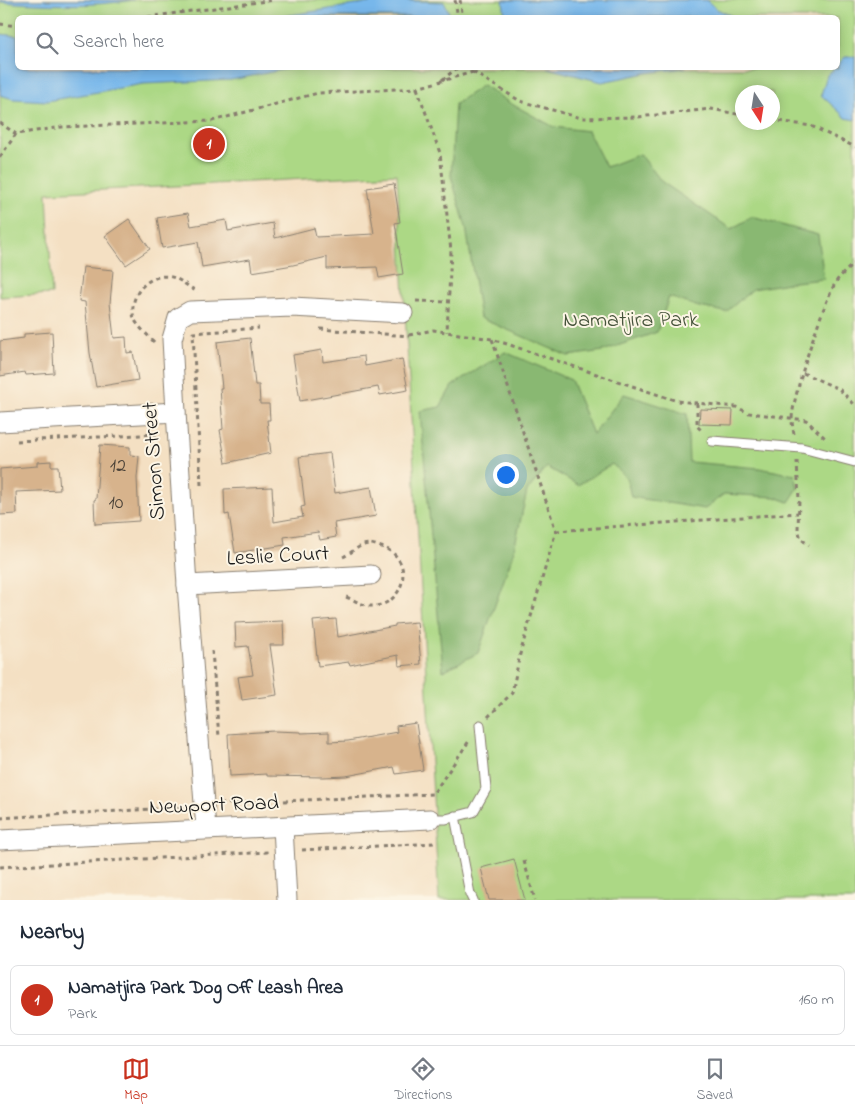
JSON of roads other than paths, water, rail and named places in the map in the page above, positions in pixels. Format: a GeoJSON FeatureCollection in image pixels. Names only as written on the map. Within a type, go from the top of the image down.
{"type":"FeatureCollection","features":[{"type":"Feature","properties":{"kind":"street","name":"Simon Street"},"geometry":{"type":"LineString","coordinates":[[206,829],[187,586],[172,339],[178,318],[190,311],[292,307],[403,313]]}},
{"type":"Feature","properties":{"kind":"street"},"geometry":{"type":"LineString","coordinates":[[0,422],[176,412]]}},
{"type":"Feature","properties":{"kind":"street","name":"Leslie Court"},"geometry":{"type":"LineString","coordinates":[[187,586],[371,575]]}},
{"type":"Feature","properties":{"kind":"street","name":"Newport Road"},"geometry":{"type":"LineString","coordinates":[[0,840],[430,819]]}},
{"type":"Feature","properties":{"kind":"street"},"geometry":{"type":"LineString","coordinates":[[283,827],[287,900]]}},
{"type":"Feature","properties":{"kind":"lane"},"geometry":{"type":"LineString","coordinates":[[712,441],[795,447],[855,462]]}},
{"type":"Feature","properties":{"kind":"lane"},"geometry":{"type":"LineString","coordinates":[[430,819],[446,819],[473,812],[486,789],[480,725]]}},
{"type":"Feature","properties":{"kind":"lane"},"geometry":{"type":"LineString","coordinates":[[455,816],[470,894],[473,900]]}},
{"type":"Feature","properties":{"kind":"water"},"geometry":{"type":"Polygon","coordinates":[[[0,0],[134,0],[67,5],[0,2],[0,0]]]}},
{"type":"Feature","properties":{"kind":"water"},"geometry":{"type":"Polygon","coordinates":[[[388,0],[444,2],[449,15],[290,15],[388,0]]]}},
{"type":"Feature","properties":{"kind":"water"},"geometry":{"type":"Polygon","coordinates":[[[503,0],[706,0],[717,9],[730,15],[505,15],[503,0]]]}},
{"type":"Feature","properties":{"kind":"water"},"geometry":{"type":"Polygon","coordinates":[[[0,34],[15,36],[15,70],[282,70],[231,80],[143,84],[47,101],[13,99],[0,95],[0,34]]]}},
{"type":"Feature","properties":{"kind":"water"},"geometry":{"type":"Polygon","coordinates":[[[845,57],[855,57],[855,120],[846,118],[821,95],[827,75],[833,70],[840,70],[840,62],[845,57]]]}},
{"type":"Feature","properties":{"kind":"water"},"geometry":{"type":"Polygon","coordinates":[[[555,70],[670,70],[646,73],[602,82],[555,70]]]}},
{"type":"Feature","properties":{"kind":"place","name":"Namatjira Park Dog Off Leash Area"},"geometry":{"type":"Point","coordinates":[209,144]}},
{"type":"Feature","properties":{"kind":"park label","name":"Namatjira Park"},"geometry":{"type":"Point","coordinates":[631,321]}}]}
